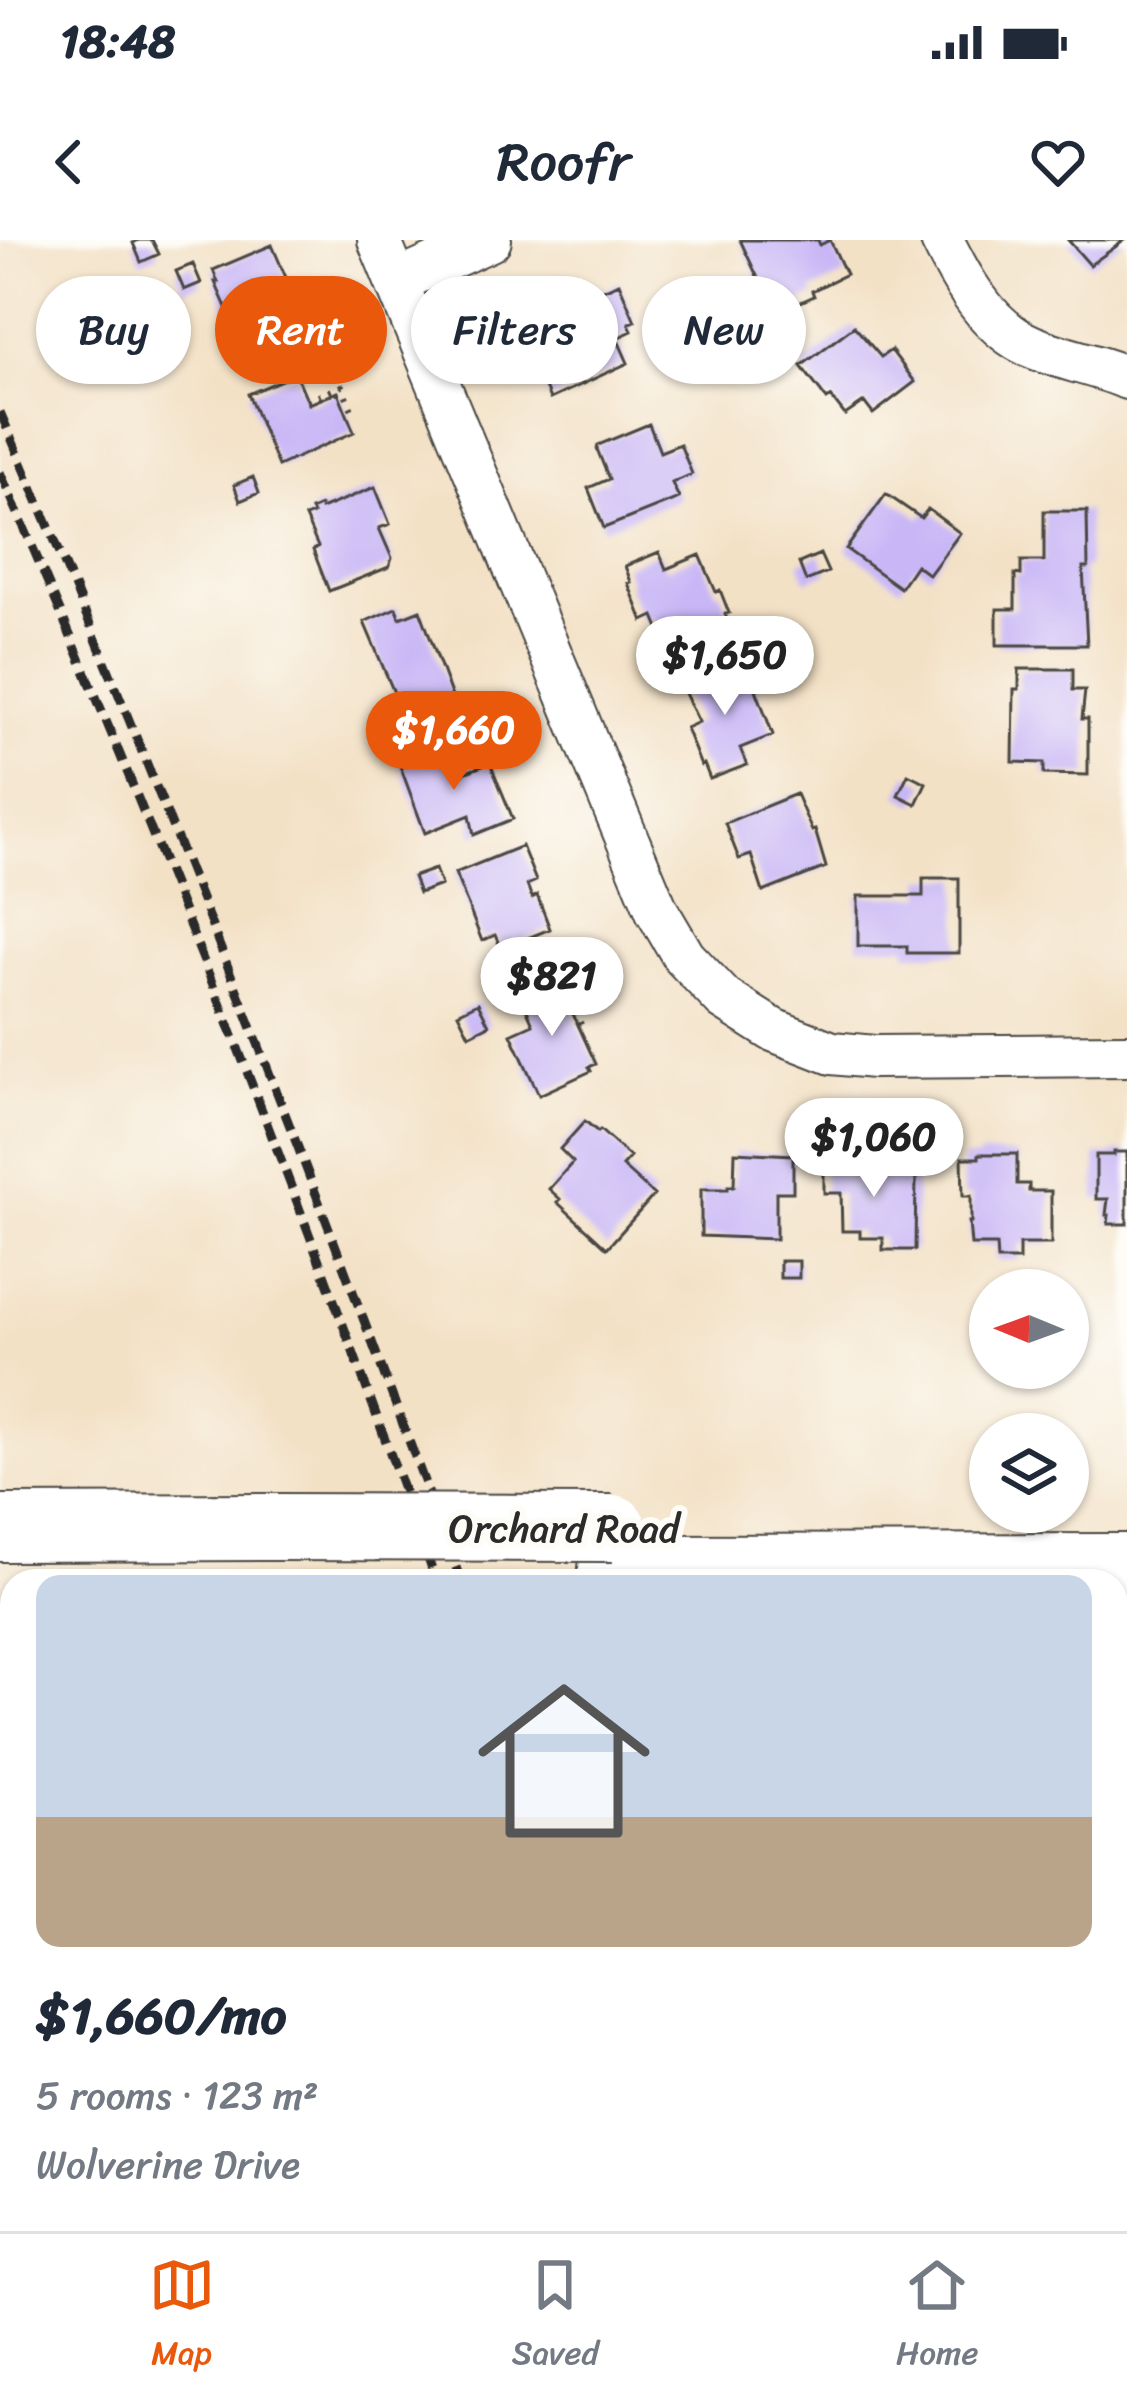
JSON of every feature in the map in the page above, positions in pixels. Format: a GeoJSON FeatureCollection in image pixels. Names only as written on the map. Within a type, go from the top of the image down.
{"type":"FeatureCollection","features":[{"type":"Feature","properties":{"kind":"main road","name":"Orchard Road"},"geometry":{"type":"LineString","coordinates":[[613,1548],[1127,1525]]}},
{"type":"Feature","properties":{"kind":"main road","name":"Orchard Road"},"geometry":{"type":"LineString","coordinates":[[0,1528],[274,1547],[613,1548],[1127,1567]]}},
{"type":"Feature","properties":{"kind":"main road","name":"Orchard Road"},"geometry":{"type":"LineString","coordinates":[[0,1568],[274,1547]]}},
{"type":"Feature","properties":{"kind":"street"},"geometry":{"type":"LineString","coordinates":[[380,240],[657,911],[716,1011],[832,1053],[874,1057],[1127,1054]]}},
{"type":"Feature","properties":{"kind":"street"},"geometry":{"type":"LineString","coordinates":[[398,280],[490,240]]}},
{"type":"Feature","properties":{"kind":"street"},"geometry":{"type":"LineString","coordinates":[[942,240],[985,312],[1019,341],[1127,378]]}},
{"type":"Feature","properties":{"kind":"path"},"geometry":{"type":"LineString","coordinates":[[307,401],[342,386],[352,410]]}},
{"type":"Feature","properties":{"kind":"path"},"geometry":{"type":"LineString","coordinates":[[570,1000],[584,1029],[580,1031]]}},
{"type":"Feature","properties":{"kind":"path"},"geometry":{"type":"LineString","coordinates":[[860,1148],[886,1147],[886,1176]]}},
{"type":"Feature","properties":{"kind":"building"},"geometry":{"type":"Polygon","coordinates":[[[152,240],[159,254],[141,262],[133,243],[152,240]]]}},
{"type":"Feature","properties":{"kind":"building"},"geometry":{"type":"Polygon","coordinates":[[[740,240],[818,240],[820,245],[830,240],[846,274],[812,291],[814,296],[806,300],[806,276],[757,276],[740,240]]]}},
{"type":"Feature","properties":{"kind":"building"},"geometry":{"type":"Polygon","coordinates":[[[1068,240],[1125,240],[1090,265],[1068,240]]]}},
{"type":"Feature","properties":{"kind":"building"},"geometry":{"type":"Polygon","coordinates":[[[272,245],[285,276],[216,276],[213,270],[272,245]]]}},
{"type":"Feature","properties":{"kind":"building"},"geometry":{"type":"Polygon","coordinates":[[[193,264],[201,283],[191,287],[191,276],[178,276],[176,271],[193,264]]]}},
{"type":"Feature","properties":{"kind":"building"},"geometry":{"type":"Polygon","coordinates":[[[618,283],[635,321],[629,323],[632,331],[618,338],[618,283]]]}},
{"type":"Feature","properties":{"kind":"building"},"geometry":{"type":"Polygon","coordinates":[[[854,326],[881,357],[891,350],[915,382],[873,414],[864,402],[845,415],[806,373],[806,362],[854,326]]]}},
{"type":"Feature","properties":{"kind":"building"},"geometry":{"type":"Polygon","coordinates":[[[618,340],[628,363],[618,368],[618,340]]]}},
{"type":"Feature","properties":{"kind":"building"},"geometry":{"type":"Polygon","coordinates":[[[272,384],[300,384],[309,404],[338,392],[354,432],[278,466],[248,394],[272,384]]]}},
{"type":"Feature","properties":{"kind":"building"},"geometry":{"type":"Polygon","coordinates":[[[544,384],[582,384],[550,399],[544,384]]]}},
{"type":"Feature","properties":{"kind":"building"},"geometry":{"type":"Polygon","coordinates":[[[649,424],[660,452],[680,444],[692,474],[672,483],[679,498],[604,528],[588,488],[609,479],[598,445],[649,424]]]}},
{"type":"Feature","properties":{"kind":"building"},"geometry":{"type":"Polygon","coordinates":[[[253,477],[259,493],[240,501],[234,485],[253,477]]]}},
{"type":"Feature","properties":{"kind":"building"},"geometry":{"type":"Polygon","coordinates":[[[375,487],[390,524],[379,528],[392,558],[389,567],[329,591],[305,517],[320,506],[375,487]]]}},
{"type":"Feature","properties":{"kind":"building"},"geometry":{"type":"Polygon","coordinates":[[[886,494],[921,518],[928,509],[960,533],[929,575],[916,565],[900,588],[846,549],[886,494]]]}},
{"type":"Feature","properties":{"kind":"building"},"geometry":{"type":"Polygon","coordinates":[[[1044,511],[1087,511],[1088,568],[1083,568],[1087,645],[997,645],[997,609],[1015,609],[1015,574],[1021,575],[1021,561],[1044,561],[1044,511]]]}},
{"type":"Feature","properties":{"kind":"building"},"geometry":{"type":"Polygon","coordinates":[[[659,552],[666,569],[700,555],[716,592],[720,590],[730,627],[669,652],[654,616],[643,621],[625,566],[659,552]]]}},
{"type":"Feature","properties":{"kind":"building"},"geometry":{"type":"Polygon","coordinates":[[[820,554],[828,572],[806,581],[799,563],[820,554]]]}},
{"type":"Feature","properties":{"kind":"building"},"geometry":{"type":"Polygon","coordinates":[[[396,608],[400,618],[420,610],[452,697],[404,716],[364,622],[396,608]]]}},
{"type":"Feature","properties":{"kind":"building"},"geometry":{"type":"Polygon","coordinates":[[[745,660],[773,735],[740,748],[747,765],[710,779],[686,728],[699,722],[681,685],[745,660]]]}},
{"type":"Feature","properties":{"kind":"building"},"geometry":{"type":"Polygon","coordinates":[[[1019,669],[1073,669],[1073,690],[1085,690],[1082,719],[1088,719],[1088,775],[1044,774],[1044,763],[1013,762],[1014,689],[1019,689],[1019,669]]]}},
{"type":"Feature","properties":{"kind":"building"},"geometry":{"type":"Polygon","coordinates":[[[444,745],[459,775],[490,763],[513,819],[474,835],[470,815],[425,833],[399,763],[444,745]]]}},
{"type":"Feature","properties":{"kind":"building"},"geometry":{"type":"Polygon","coordinates":[[[908,774],[926,783],[916,804],[898,795],[908,774]]]}},
{"type":"Feature","properties":{"kind":"building"},"geometry":{"type":"Polygon","coordinates":[[[796,794],[815,830],[826,867],[763,892],[751,855],[739,859],[725,823],[796,794]]]}},
{"type":"Feature","properties":{"kind":"building"},"geometry":{"type":"Polygon","coordinates":[[[522,846],[536,881],[527,885],[532,898],[537,895],[550,929],[501,949],[495,935],[482,941],[455,873],[522,846]]]}},
{"type":"Feature","properties":{"kind":"building"},"geometry":{"type":"Polygon","coordinates":[[[435,869],[441,885],[419,893],[413,877],[435,869]]]}},
{"type":"Feature","properties":{"kind":"building"},"geometry":{"type":"Polygon","coordinates":[[[923,878],[959,878],[959,953],[858,946],[858,896],[923,896],[923,878]]]}},
{"type":"Feature","properties":{"kind":"building"},"geometry":{"type":"Polygon","coordinates":[[[556,977],[596,1064],[589,1067],[591,1071],[539,1095],[511,1034],[533,1024],[520,994],[556,977]]]}},
{"type":"Feature","properties":{"kind":"building"},"geometry":{"type":"Polygon","coordinates":[[[478,1003],[489,1025],[469,1035],[458,1013],[478,1003]]]}},
{"type":"Feature","properties":{"kind":"building"},"geometry":{"type":"Polygon","coordinates":[[[585,1121],[630,1157],[622,1166],[654,1195],[607,1248],[549,1189],[573,1162],[560,1149],[585,1121]]]}},
{"type":"Feature","properties":{"kind":"building"},"geometry":{"type":"Polygon","coordinates":[[[735,1152],[793,1155],[793,1192],[776,1192],[776,1239],[701,1236],[701,1189],[734,1186],[735,1152]]]}},
{"type":"Feature","properties":{"kind":"building"},"geometry":{"type":"Polygon","coordinates":[[[1127,1152],[1127,1224],[1108,1224],[1108,1199],[1096,1199],[1096,1155],[1127,1152]]]}},
{"type":"Feature","properties":{"kind":"building"},"geometry":{"type":"Polygon","coordinates":[[[883,1154],[883,1176],[916,1176],[915,1250],[883,1250],[883,1238],[860,1238],[860,1231],[842,1231],[841,1193],[824,1193],[824,1157],[883,1154]]]}},
{"type":"Feature","properties":{"kind":"building"},"geometry":{"type":"Polygon","coordinates":[[[979,1154],[1017,1154],[1017,1184],[1029,1184],[1029,1191],[1051,1191],[1051,1244],[1019,1244],[1019,1260],[997,1260],[996,1245],[971,1245],[971,1196],[963,1196],[962,1158],[979,1158],[979,1154]]]}},
{"type":"Feature","properties":{"kind":"building"},"geometry":{"type":"Polygon","coordinates":[[[780,1261],[799,1261],[799,1278],[780,1278],[780,1261]]]}},
{"type":"Feature","properties":{"kind":"railway"},"geometry":{"type":"LineString","coordinates":[[0,412],[238,994],[457,1569]]}},
{"type":"Feature","properties":{"kind":"railway"},"geometry":{"type":"LineString","coordinates":[[0,472],[228,1022],[432,1569]]}}]}
